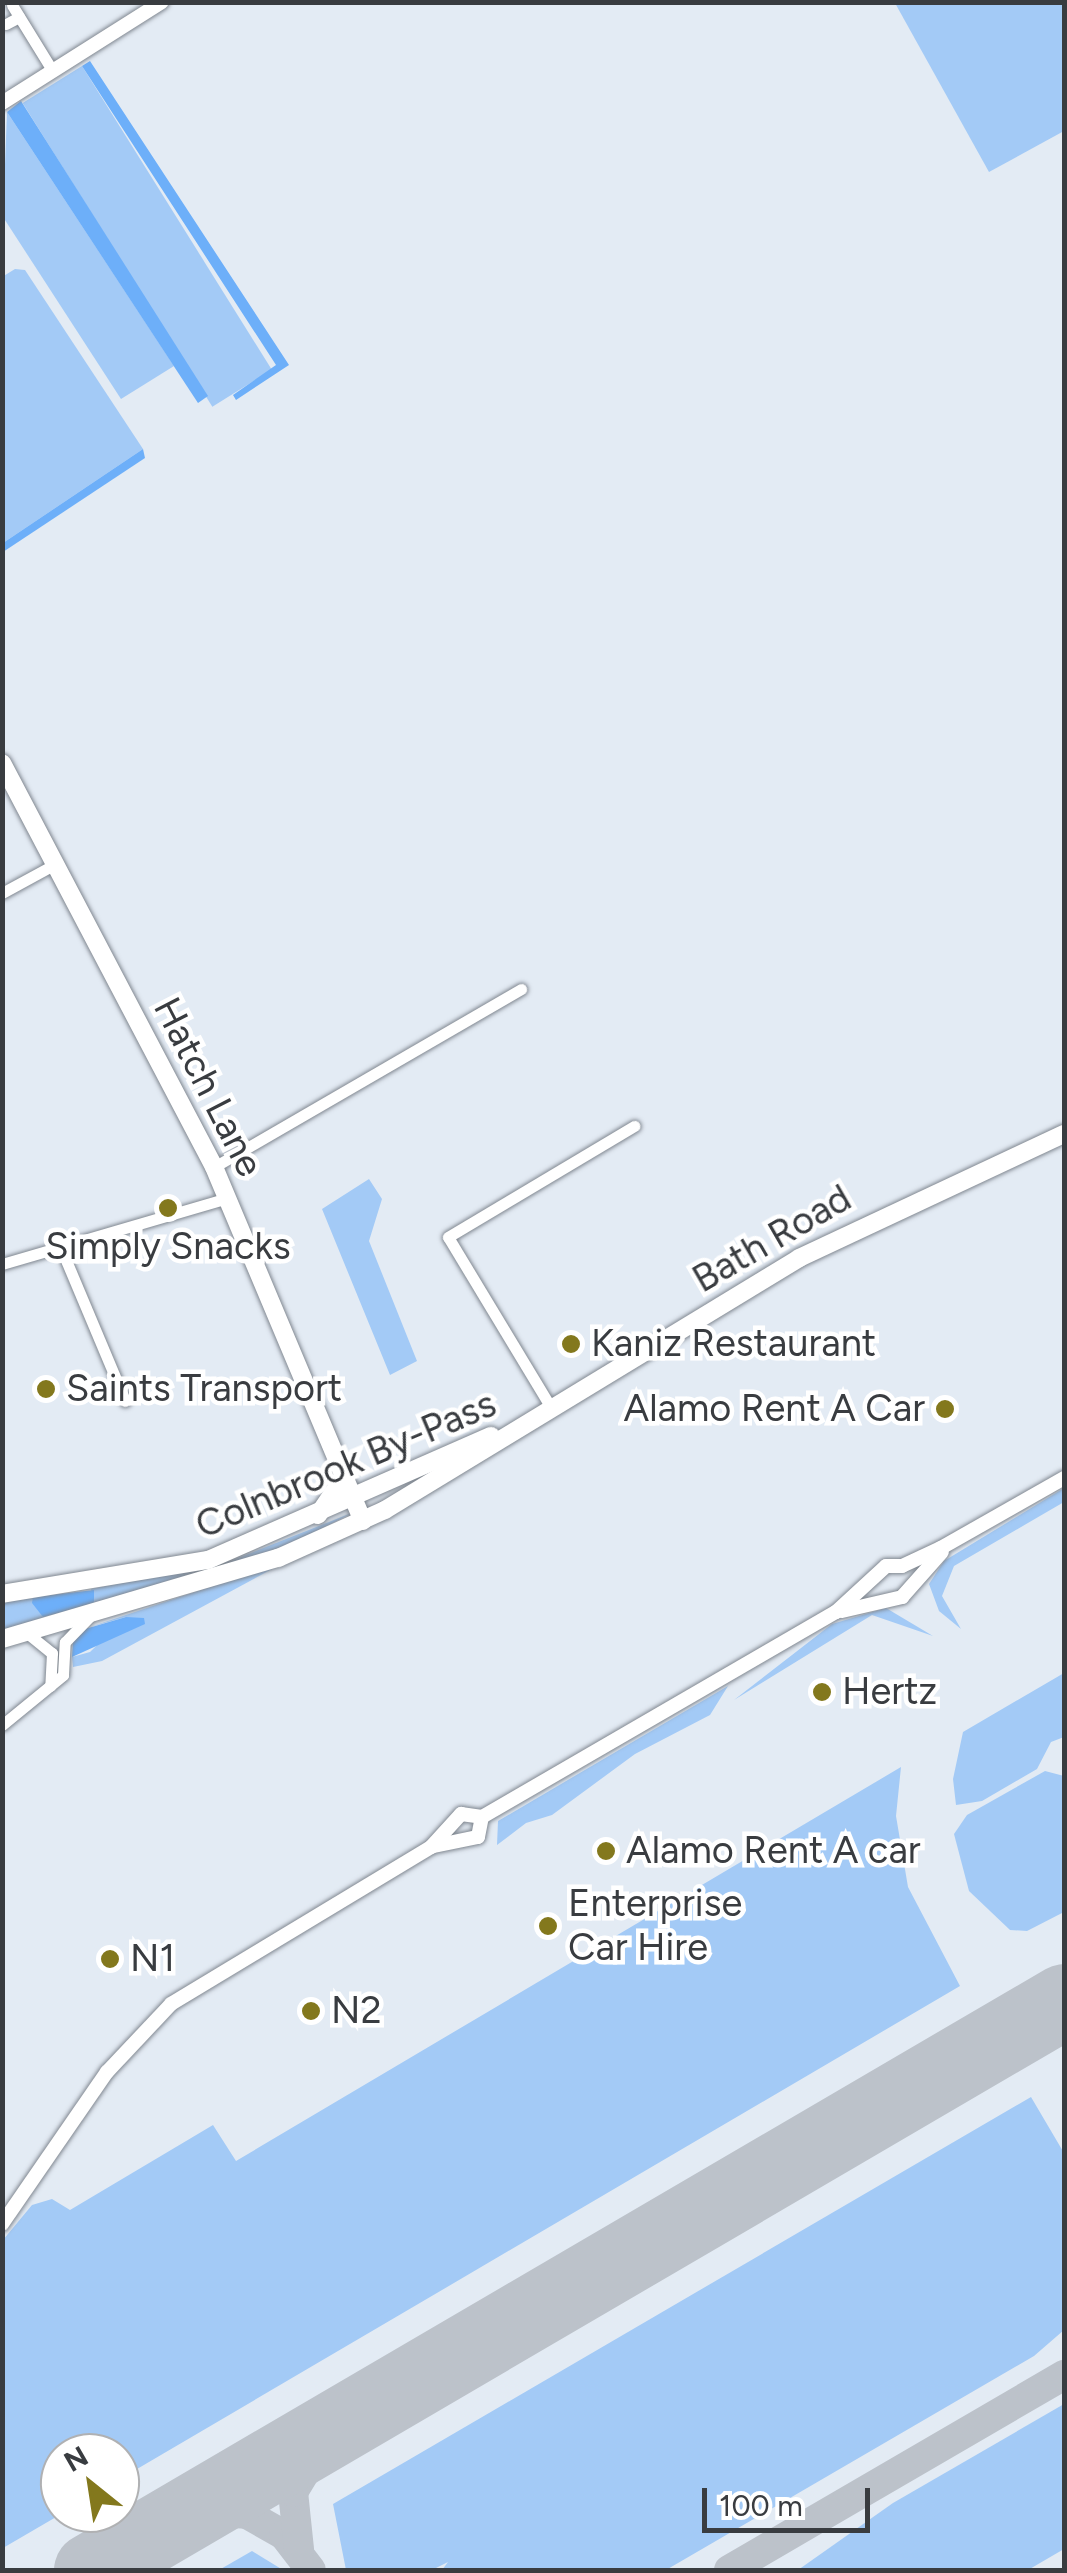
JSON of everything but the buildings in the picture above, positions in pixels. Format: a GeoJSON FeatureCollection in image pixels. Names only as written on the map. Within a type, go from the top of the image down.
{"type":"FeatureCollection","features":[{"type":"Feature","properties":{"kind":"main road","name":"Hatch Lane"},"geometry":{"type":"LineString","coordinates":[[2,763],[214,1167],[342,1480],[359,1498]]}},
{"type":"Feature","properties":{"kind":"main road","name":"Bath Road"},"geometry":{"type":"LineString","coordinates":[[523,1422],[874,1217],[1064,1134]]}},
{"type":"Feature","properties":{"kind":"main road","name":"Colnbrook By-Pass"},"geometry":{"type":"LineString","coordinates":[[2,1594],[189,1566],[314,1518],[523,1422]]}},
{"type":"Feature","properties":{"kind":"main road","name":"Colnbrook By-Pass"},"geometry":{"type":"LineString","coordinates":[[2,1640],[278,1558],[445,1479],[523,1422]]}},
{"type":"Feature","properties":{"kind":"main road","name":"Hatch Lane"},"geometry":{"type":"LineString","coordinates":[[332,1451],[368,1518]]}},
{"type":"Feature","properties":{"kind":"main road"},"geometry":{"type":"LineString","coordinates":[[314,1518],[342,1480]]}},
{"type":"Feature","properties":{"kind":"street"},"geometry":{"type":"LineString","coordinates":[[2,102],[162,2]]}},
{"type":"Feature","properties":{"kind":"street"},"geometry":{"type":"LineString","coordinates":[[6,24],[16,11],[52,70]]}},
{"type":"Feature","properties":{"kind":"street"},"geometry":{"type":"LineString","coordinates":[[2,893],[56,863]]}},
{"type":"Feature","properties":{"kind":"street"},"geometry":{"type":"LineString","coordinates":[[214,1167],[520,989]]}},
{"type":"Feature","properties":{"kind":"street"},"geometry":{"type":"LineString","coordinates":[[550,1406],[448,1236],[634,1126]]}},
{"type":"Feature","properties":{"kind":"street"},"geometry":{"type":"LineString","coordinates":[[2,1264],[228,1198]]}},
{"type":"Feature","properties":{"kind":"street"},"geometry":{"type":"LineString","coordinates":[[60,1246],[126,1401]]}},
{"type":"Feature","properties":{"kind":"street"},"geometry":{"type":"LineString","coordinates":[[482,1817],[836,1612],[886,1566],[902,1566],[958,1539],[1064,1478]]}},
{"type":"Feature","properties":{"kind":"street"},"geometry":{"type":"LineString","coordinates":[[836,1612],[885,1598],[899,1599],[958,1539]]}},
{"type":"Feature","properties":{"kind":"street"},"geometry":{"type":"LineString","coordinates":[[902,1566],[910,1586]]}},
{"type":"Feature","properties":{"kind":"street"},"geometry":{"type":"LineString","coordinates":[[876,1576],[885,1598]]}},
{"type":"Feature","properties":{"kind":"street"},"geometry":{"type":"LineString","coordinates":[[2,1725],[67,1669],[65,1642],[94,1613]]}},
{"type":"Feature","properties":{"kind":"street"},"geometry":{"type":"LineString","coordinates":[[27,1633],[52,1653],[50,1686]]}},
{"type":"Feature","properties":{"kind":"street"},"geometry":{"type":"LineString","coordinates":[[2,2224],[107,2072],[170,2004],[431,1847],[466,1811],[482,1817]]}},
{"type":"Feature","properties":{"kind":"street"},"geometry":{"type":"LineString","coordinates":[[431,1847],[482,1833],[482,1817]]}},
{"type":"Feature","properties":{"kind":"street"},"geometry":{"type":"LineString","coordinates":[[455,1823],[462,1838]]}},
{"type":"Feature","properties":{"kind":"shaded area"},"geometry":{"type":"Polygon","coordinates":[[[895,3],[1064,3],[1064,131],[989,172],[895,3]]]}},
{"type":"Feature","properties":{"kind":"shaded area"},"geometry":{"type":"Polygon","coordinates":[[[90,61],[289,365],[236,400],[233,395],[276,365],[82,66],[90,61]]]}},
{"type":"Feature","properties":{"kind":"shaded area"},"geometry":{"type":"Polygon","coordinates":[[[82,66],[272,370],[212,407],[23,103],[82,66]]]}},
{"type":"Feature","properties":{"kind":"shaded area"},"geometry":{"type":"Polygon","coordinates":[[[21,101],[208,396],[198,403],[7,112],[21,101]]]}},
{"type":"Feature","properties":{"kind":"shaded area"},"geometry":{"type":"Polygon","coordinates":[[[7,112],[174,366],[121,399],[3,217],[7,112]]]}},
{"type":"Feature","properties":{"kind":"shaded area"},"geometry":{"type":"Polygon","coordinates":[[[15,269],[25,270],[143,449],[3,543],[2,277],[15,269]]]}},
{"type":"Feature","properties":{"kind":"shaded area"},"geometry":{"type":"Polygon","coordinates":[[[143,449],[145,458],[3,552],[3,543],[143,449]]]}},
{"type":"Feature","properties":{"kind":"shaded area"},"geometry":{"type":"Polygon","coordinates":[[[369,1179],[382,1199],[369,1241],[417,1361],[390,1375],[322,1209],[369,1179]]]}},
{"type":"Feature","properties":{"kind":"shaded area"},"geometry":{"type":"Polygon","coordinates":[[[1064,1488],[1064,1502],[954,1566],[942,1596],[961,1629],[939,1611],[929,1584],[944,1561],[1064,1488]]]}},
{"type":"Feature","properties":{"kind":"shaded area"},"geometry":{"type":"Polygon","coordinates":[[[354,1512],[280,1550],[3,1631],[3,1601],[33,1597],[43,1617],[93,1603],[91,1589],[231,1561],[354,1512]]]}},
{"type":"Feature","properties":{"kind":"shaded area"},"geometry":{"type":"Polygon","coordinates":[[[287,1561],[102,1661],[73,1667],[72,1657],[90,1652],[126,1617],[90,1627],[287,1561]]]}},
{"type":"Feature","properties":{"kind":"shaded area"},"geometry":{"type":"Polygon","coordinates":[[[94,1590],[94,1604],[43,1617],[32,1603],[33,1597],[94,1590]]]}},
{"type":"Feature","properties":{"kind":"shaded area"},"geometry":{"type":"Polygon","coordinates":[[[886,1608],[933,1636],[872,1615],[734,1700],[832,1624],[886,1608]]]}},
{"type":"Feature","properties":{"kind":"shaded area"},"geometry":{"type":"Polygon","coordinates":[[[126,1617],[144,1618],[145,1624],[72,1657],[73,1641],[85,1629],[126,1617]]]}},
{"type":"Feature","properties":{"kind":"shaded area"},"geometry":{"type":"Polygon","coordinates":[[[1064,1673],[1064,1737],[1051,1742],[1037,1769],[982,1801],[956,1805],[953,1779],[963,1732],[1064,1673]]]}},
{"type":"Feature","properties":{"kind":"shaded area"},"geometry":{"type":"Polygon","coordinates":[[[728,1686],[710,1715],[635,1754],[552,1815],[526,1823],[497,1845],[498,1821],[728,1686]]]}},
{"type":"Feature","properties":{"kind":"shaded area"},"geometry":{"type":"Polygon","coordinates":[[[901,1767],[896,1816],[908,1887],[960,1986],[140,2467],[140,2433],[40,2433],[40,2526],[3,2548],[3,2240],[32,2205],[52,2199],[70,2210],[213,2125],[236,2161],[901,1767]]]}},
{"type":"Feature","properties":{"kind":"shaded area"},"geometry":{"type":"Polygon","coordinates":[[[1045,1771],[1064,1776],[1064,1912],[1027,1931],[1010,1930],[969,1891],[954,1834],[967,1815],[1045,1771]]]}},
{"type":"Feature","properties":{"kind":"shaded area"},"geometry":{"type":"Polygon","coordinates":[[[1031,2097],[1064,2153],[1064,2330],[1034,2356],[666,2570],[442,2570],[448,2562],[432,2570],[346,2570],[333,2504],[1031,2097]]]}},
{"type":"Feature","properties":{"kind":"shaded area"},"geometry":{"type":"Polygon","coordinates":[[[1064,2404],[1064,2549],[1028,2570],[798,2570],[893,2503],[1064,2404]]]}},
{"type":"Feature","properties":{"kind":"shaded area"},"geometry":{"type":"Polygon","coordinates":[[[252,2551],[283,2570],[219,2570],[252,2551]]]}},
{"type":"Feature","properties":{"kind":"taxiway"},"geometry":{"type":"LineString","coordinates":[[729,2570],[1064,2375]]}},
{"type":"Feature","properties":{"kind":"taxiway"},"geometry":{"type":"LineString","coordinates":[[299,2549],[293,2492],[330,2431]]}},
{"type":"Feature","properties":{"kind":"taxiway"},"geometry":{"type":"LineString","coordinates":[[163,2528],[213,2512],[247,2514],[284,2535],[311,2570]]}},
{"type":"Feature","properties":{"kind":"runway"},"geometry":{"type":"LineString","coordinates":[[91,2570],[1064,2001]]}},
{"type":"Feature","properties":{"kind":"place","name":"Simply Snacks"},"geometry":{"type":"Point","coordinates":[168,1208]}},
{"type":"Feature","properties":{"kind":"place","name":"Kaniz Restaurant"},"geometry":{"type":"Point","coordinates":[571,1344]}},
{"type":"Feature","properties":{"kind":"place","name":"Saints Transport"},"geometry":{"type":"Point","coordinates":[46,1389]}},
{"type":"Feature","properties":{"kind":"place","name":"Alamo Rent A Car"},"geometry":{"type":"Point","coordinates":[945,1409]}},
{"type":"Feature","properties":{"kind":"place","name":"Hertz"},"geometry":{"type":"Point","coordinates":[822,1692]}},
{"type":"Feature","properties":{"kind":"place","name":"Alamo Rent A car"},"geometry":{"type":"Point","coordinates":[606,1851]}},
{"type":"Feature","properties":{"kind":"place","name":"Enterprise Car Hire"},"geometry":{"type":"Point","coordinates":[548,1926]}},
{"type":"Feature","properties":{"kind":"place","name":"N1"},"geometry":{"type":"Point","coordinates":[110,1959]}},
{"type":"Feature","properties":{"kind":"place","name":"N2"},"geometry":{"type":"Point","coordinates":[311,2011]}}]}
